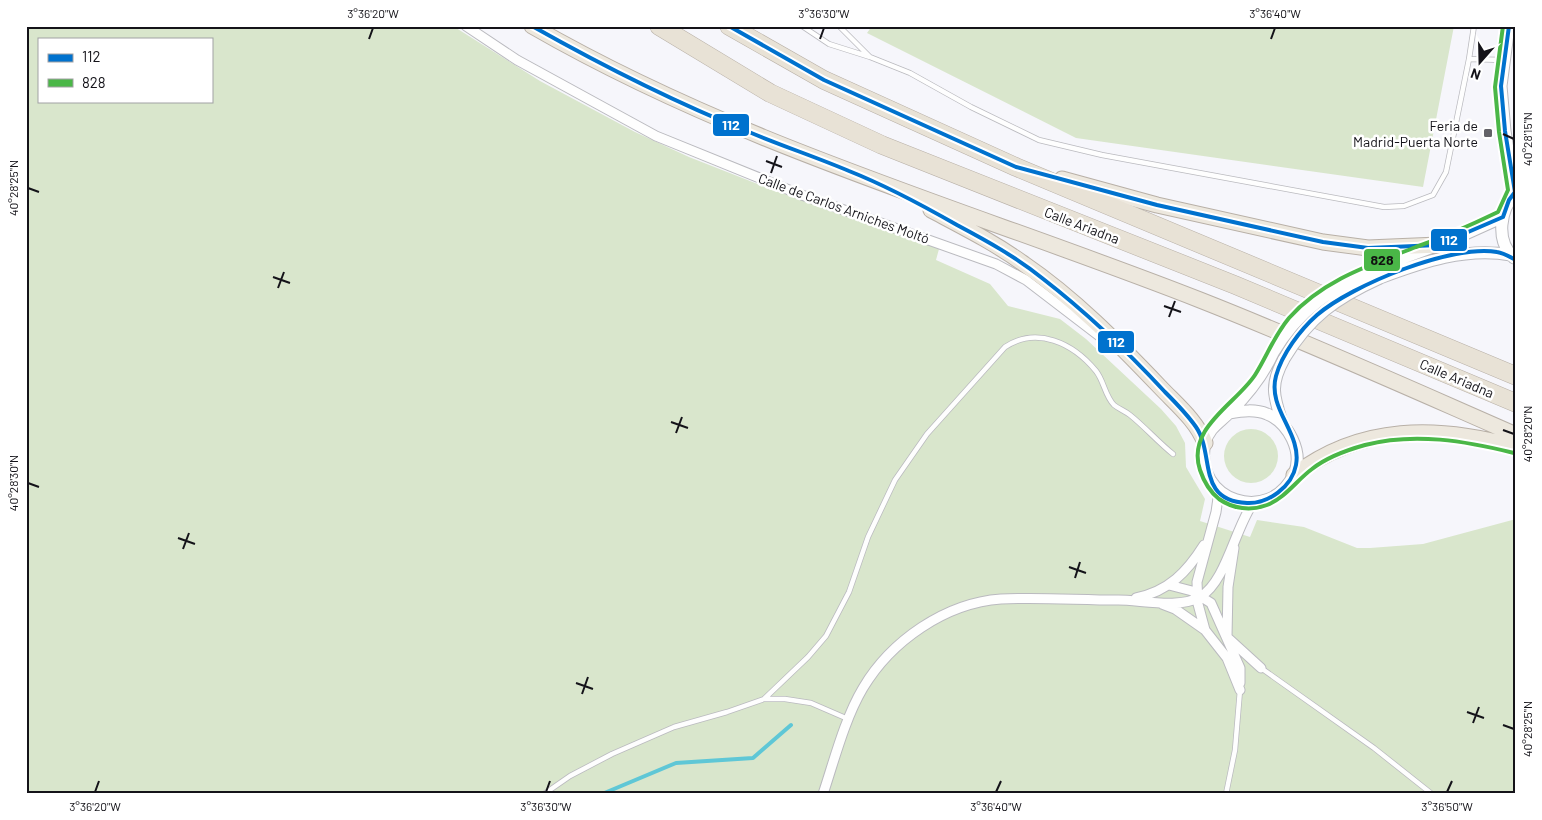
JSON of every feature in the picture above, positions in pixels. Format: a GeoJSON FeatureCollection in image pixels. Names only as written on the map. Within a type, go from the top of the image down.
{"type":"FeatureCollection","features":[{"type":"Feature","properties":{"kind":"highway"},"geometry":{"type":"LineString","coordinates":[[532,26],[579,53],[654,91],[731,125],[886,186],[1200,300],[1516,434]]}},
{"type":"Feature","properties":{"kind":"highway","name":"Calle Ariadna"},"geometry":{"type":"LineString","coordinates":[[659,26],[770,94],[882,145],[1235,285],[1516,403]]}},
{"type":"Feature","properties":{"kind":"highway","name":"Calle Ariadna"},"geometry":{"type":"LineString","coordinates":[[728,26],[824,80],[1016,167],[1516,376]]}},
{"type":"Feature","properties":{"kind":"highway"},"geometry":{"type":"LineString","coordinates":[[1016,167],[1158,205],[1323,242],[1368,248],[1438,245]]}},
{"type":"Feature","properties":{"kind":"highway"},"geometry":{"type":"LineString","coordinates":[[886,186],[985,239],[1025,264],[1078,306],[1122,347],[1176,404],[1196,426],[1205,443]]}},
{"type":"Feature","properties":{"kind":"highway"},"geometry":{"type":"LineString","coordinates":[[1294,474],[1319,457],[1344,446],[1415,432],[1477,436],[1516,447]]}},
{"type":"Feature","properties":{"kind":"street","name":"Calle de Carlos Arniches Moltó"},"geometry":{"type":"LineString","coordinates":[[466,26],[517,60],[656,136],[799,194],[996,264],[1026,280],[1121,353],[1176,404]]}},
{"type":"Feature","properties":{"kind":"street"},"geometry":{"type":"LineString","coordinates":[[1509,26],[1503,60],[1502,107],[1516,192],[1509,200],[1502,217],[1502,230],[1504,244],[1513,258]]}},
{"type":"Feature","properties":{"kind":"street"},"geometry":{"type":"LineString","coordinates":[[1378,273],[1502,217]]}},
{"type":"Feature","properties":{"kind":"street"},"geometry":{"type":"LineString","coordinates":[[1279,356],[1229,413],[1216,423],[1205,443],[1204,463],[1207,473],[1219,491],[1229,498],[1252,503],[1275,495],[1294,474],[1297,465],[1294,442],[1284,426],[1273,389],[1279,356],[1289,329],[1306,310],[1339,285],[1378,273],[1456,254],[1490,252],[1513,258]]}},
{"type":"Feature","properties":{"kind":"street"},"geometry":{"type":"LineString","coordinates":[[1229,413],[1252,410],[1266,413],[1284,426]]}},
{"type":"Feature","properties":{"kind":"street"},"geometry":{"type":"LineString","coordinates":[[1219,491],[1216,512],[1197,582],[1200,597],[1198,604],[1206,630],[1227,658],[1240,690]]}},
{"type":"Feature","properties":{"kind":"street"},"geometry":{"type":"LineString","coordinates":[[823,794],[849,719],[862,689],[885,656],[915,632],[957,610],[999,600],[1125,600],[1160,603],[1186,601],[1200,597],[1209,590],[1218,576],[1245,513],[1252,503]]}},
{"type":"Feature","properties":{"kind":"street"},"geometry":{"type":"LineString","coordinates":[[1236,536],[1228,587],[1227,637],[1261,668]]}},
{"type":"Feature","properties":{"kind":"street"},"geometry":{"type":"LineString","coordinates":[[1125,600],[1153,594],[1169,585],[1188,568],[1208,538]]}},
{"type":"Feature","properties":{"kind":"street"},"geometry":{"type":"LineString","coordinates":[[1169,585],[1192,591],[1210,603],[1240,668],[1240,690]]}},
{"type":"Feature","properties":{"kind":"street"},"geometry":{"type":"LineString","coordinates":[[1160,603],[1175,610],[1206,630]]}},
{"type":"Feature","properties":{"kind":"street"},"geometry":{"type":"LineString","coordinates":[[1240,668],[1248,664],[1261,668]]}},
{"type":"Feature","properties":{"kind":"lane"},"geometry":{"type":"LineString","coordinates":[[802,26],[829,44],[870,57],[910,74],[971,107],[1039,140],[1102,155],[1384,207],[1404,206],[1433,195],[1446,172],[1474,26]]}},
{"type":"Feature","properties":{"kind":"lane"},"geometry":{"type":"LineString","coordinates":[[839,26],[870,57]]}},
{"type":"Feature","properties":{"kind":"lane"},"geometry":{"type":"LineString","coordinates":[[1469,59],[1503,60]]}},
{"type":"Feature","properties":{"kind":"lane"},"geometry":{"type":"LineString","coordinates":[[764,699],[808,657],[826,636],[850,592],[868,537],[895,480],[927,434],[961,394],[1005,347],[1014,341],[1028,337],[1045,337],[1072,350],[1096,371],[1113,404],[1131,416],[1173,454]]}},
{"type":"Feature","properties":{"kind":"lane"},"geometry":{"type":"LineString","coordinates":[[1261,668],[1374,748],[1432,794]]}},
{"type":"Feature","properties":{"kind":"lane"},"geometry":{"type":"LineString","coordinates":[[1226,794],[1235,750],[1240,690]]}},
{"type":"Feature","properties":{"kind":"lane"},"geometry":{"type":"LineString","coordinates":[[544,794],[570,776],[604,758],[665,731],[764,699],[785,699],[811,703],[849,719]]}},
{"type":"Feature","properties":{"kind":"green space"},"geometry":{"type":"Polygon","coordinates":[[[26,26],[453,26],[540,81],[635,132],[689,157],[768,188],[939,249],[936,260],[990,284],[1008,306],[1060,319],[1086,339],[1161,409],[1176,426],[1185,443],[1186,467],[1205,499],[1200,521],[1250,537],[1257,520],[1304,527],[1357,548],[1370,548],[1423,544],[1516,519],[1516,794],[26,794],[26,26]]]}},
{"type":"Feature","properties":{"kind":"green space"},"geometry":{"type":"Polygon","coordinates":[[[872,26],[1454,26],[1423,187],[1076,138],[867,33],[872,26]]]}},
{"type":"Feature","properties":{"kind":"green space"},"geometry":{"type":"Polygon","coordinates":[[[1246,429],[1256,429],[1266,433],[1274,441],[1278,456],[1274,471],[1266,479],[1256,483],[1246,483],[1236,479],[1228,471],[1224,461],[1224,451],[1228,441],[1236,433],[1246,429]]]}},
{"type":"Feature","properties":{"kind":"waterway"},"geometry":{"type":"LineString","coordinates":[[602,794],[676,763],[753,758],[791,725]]}},
{"type":"Feature","properties":{"kind":"transit line","name":"112"},"geometry":{"type":"LineString","coordinates":[[532,26],[666,96],[761,137],[891,189],[1022,263],[1106,332],[1185,413],[1202,438],[1213,485],[1220,494],[1231,500],[1247,503],[1263,501],[1278,493],[1294,473],[1296,465],[1294,442],[1276,399],[1276,376],[1292,343],[1317,315],[1333,303],[1377,280],[1403,269],[1455,254],[1478,251],[1500,253],[1516,260]]}},
{"type":"Feature","properties":{"kind":"transit line","name":"112"},"geometry":{"type":"LineString","coordinates":[[729,26],[824,80],[1016,167],[1157,205],[1323,242],[1368,248],[1438,245],[1503,217],[1509,200],[1515,192],[1505,131],[1501,86],[1509,26]]}},
{"type":"Feature","properties":{"kind":"transit line","name":"828"},"geometry":{"type":"LineString","coordinates":[[1503,26],[1495,87],[1499,132],[1508,190],[1498,212],[1348,275],[1317,293],[1302,305],[1284,325],[1247,386],[1206,429],[1200,442],[1198,455],[1200,470],[1212,493],[1230,505],[1242,508],[1255,508],[1273,502],[1306,473],[1331,457],[1365,445],[1402,439],[1440,440],[1514,453]]}},
{"type":"Feature","properties":{"kind":"place","name":"Feria de Madrid-Puerta Norte"},"geometry":{"type":"Point","coordinates":[1488,133]}}]}
